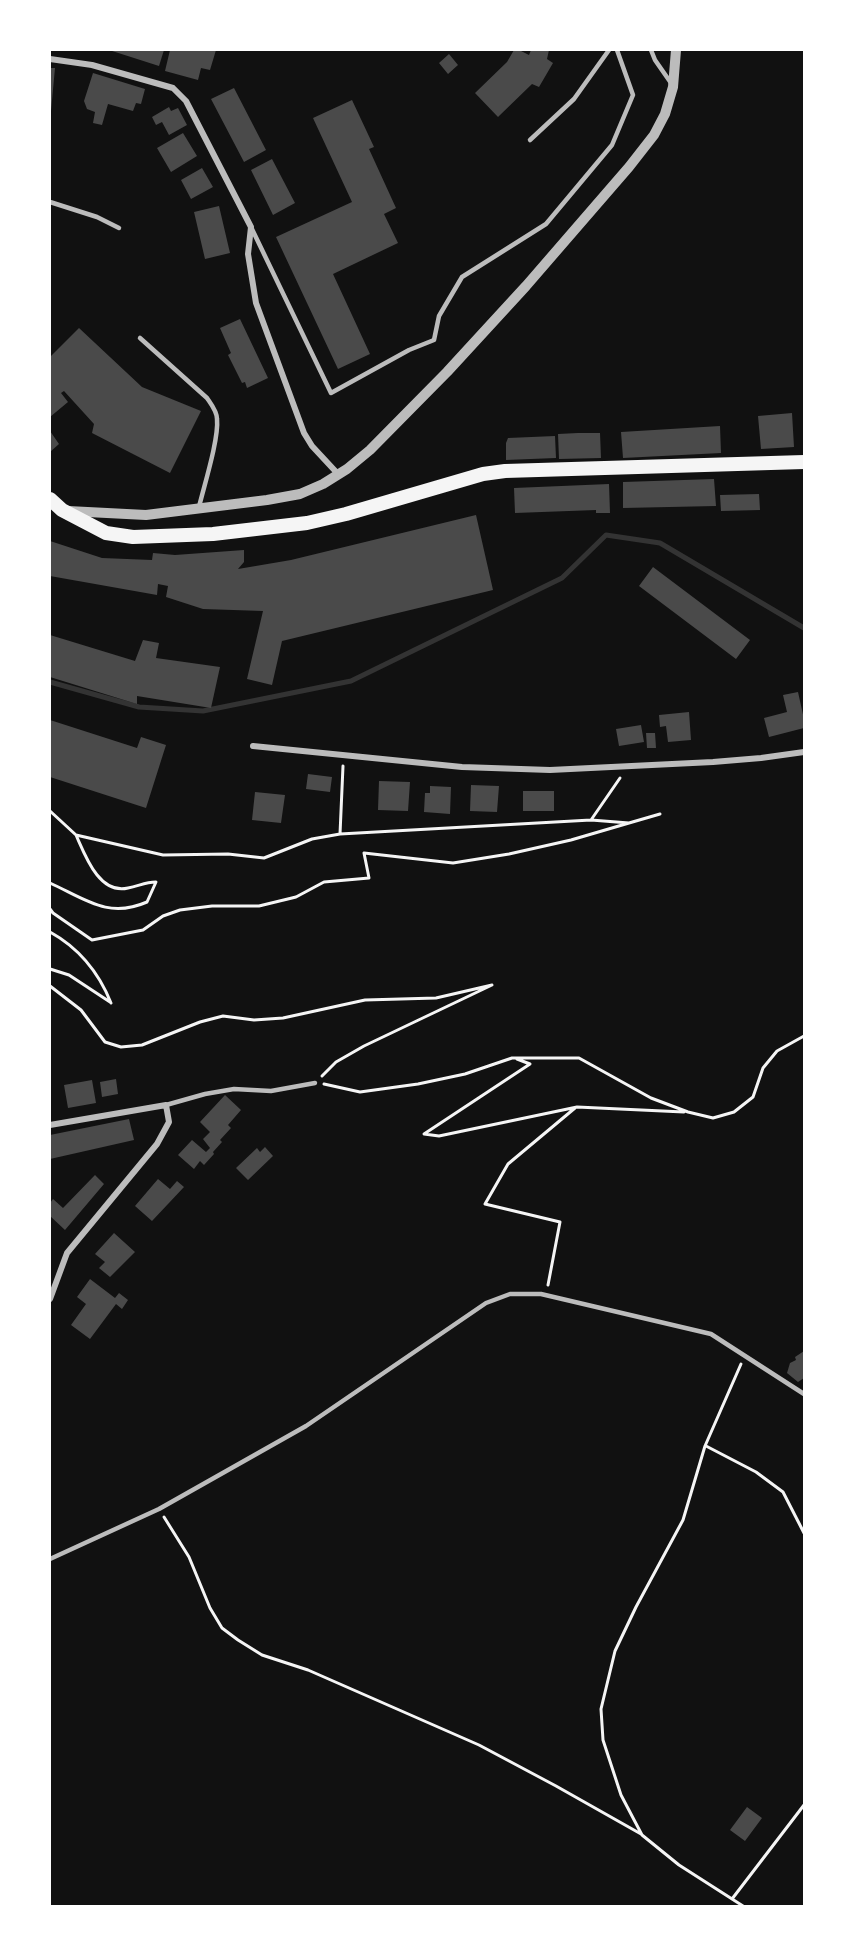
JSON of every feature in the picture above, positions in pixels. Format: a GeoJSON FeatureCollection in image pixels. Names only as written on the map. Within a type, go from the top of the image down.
{"type":"FeatureCollection","features":[{"type":"Feature","properties":{"kind":"main road"},"geometry":{"type":"LineString","coordinates":[[50,499],[62,510],[90,526],[115,535],[133,537],[213,534],[307,523],[346,514],[456,480],[505,471],[804,462]]}},
{"type":"Feature","properties":{"kind":"street"},"geometry":{"type":"LineString","coordinates":[[62,510],[130,515],[198,510],[300,494],[338,474],[370,450],[463,355],[629,167],[654,135],[665,114],[673,87],[676,50]]}},
{"type":"Feature","properties":{"kind":"street"},"geometry":{"type":"LineString","coordinates":[[50,59],[92,65],[173,88],[186,101],[251,227],[248,254],[256,303],[304,433],[312,446],[338,474]]}},
{"type":"Feature","properties":{"kind":"street"},"geometry":{"type":"LineString","coordinates":[[253,746],[462,767],[550,770],[761,758],[804,752]]}},
{"type":"Feature","properties":{"kind":"street"},"geometry":{"type":"LineString","coordinates":[[50,1125],[166,1105],[169,1122],[157,1144],[68,1253],[50,1299]]}},
{"type":"Feature","properties":{"kind":"lane"},"geometry":{"type":"LineString","coordinates":[[530,140],[574,99],[609,50]]}},
{"type":"Feature","properties":{"kind":"lane"},"geometry":{"type":"LineString","coordinates":[[251,227],[331,393],[409,350],[434,340],[439,315],[462,277],[546,224],[612,145],[633,95],[617,50]]}},
{"type":"Feature","properties":{"kind":"lane"},"geometry":{"type":"LineString","coordinates":[[651,50],[673,87]]}},
{"type":"Feature","properties":{"kind":"lane"},"geometry":{"type":"LineString","coordinates":[[50,202],[97,217],[119,228]]}},
{"type":"Feature","properties":{"kind":"lane"},"geometry":{"type":"LineString","coordinates":[[140,338],[207,398],[215,410],[218,420],[214,447],[198,510]]}},
{"type":"Feature","properties":{"kind":"lane"},"geometry":{"type":"LineString","coordinates":[[166,1105],[234,1089],[272,1091],[315,1083]]}},
{"type":"Feature","properties":{"kind":"lane"},"geometry":{"type":"LineString","coordinates":[[50,1559],[159,1509],[306,1426],[486,1303],[510,1294],[546,1296],[711,1334],[804,1394]]}},
{"type":"Feature","properties":{"kind":"path"},"geometry":{"type":"LineString","coordinates":[[340,834],[343,756]]}},
{"type":"Feature","properties":{"kind":"path"},"geometry":{"type":"LineString","coordinates":[[591,820],[627,766]]}},
{"type":"Feature","properties":{"kind":"path"},"geometry":{"type":"LineString","coordinates":[[50,811],[76,835],[91,867],[108,886],[126,889],[146,882],[156,882],[147,902],[133,908],[104,909],[50,883]]}},
{"type":"Feature","properties":{"kind":"path"},"geometry":{"type":"LineString","coordinates":[[50,909],[92,940],[142,930],[163,916],[180,910],[212,906],[259,906],[296,897],[324,882],[369,878],[364,853],[453,863],[509,854],[571,840],[660,813]]}},
{"type":"Feature","properties":{"kind":"path"},"geometry":{"type":"LineString","coordinates":[[76,835],[163,855],[228,854],[264,858],[312,839],[340,834],[591,820],[629,823]]}},
{"type":"Feature","properties":{"kind":"path"},"geometry":{"type":"LineString","coordinates":[[50,932],[67,941],[84,957],[104,986],[111,1003],[69,975],[50,969]]}},
{"type":"Feature","properties":{"kind":"path"},"geometry":{"type":"LineString","coordinates":[[50,986],[81,1010],[105,1042],[121,1047],[142,1045],[200,1022],[224,1016],[254,1020],[283,1018],[364,1000],[436,998],[492,985],[355,1051],[336,1062],[315,1083]]}},
{"type":"Feature","properties":{"kind":"path"},"geometry":{"type":"LineString","coordinates":[[315,1083],[360,1092],[418,1084],[465,1074],[512,1058],[579,1058],[651,1098],[688,1112],[713,1118],[734,1112],[753,1097],[763,1068],[777,1051],[804,1036]]}},
{"type":"Feature","properties":{"kind":"path"},"geometry":{"type":"LineString","coordinates":[[512,1058],[530,1064],[424,1134],[439,1136],[577,1107],[688,1112]]}},
{"type":"Feature","properties":{"kind":"path"},"geometry":{"type":"LineString","coordinates":[[546,1296],[560,1222],[485,1204],[508,1164],[577,1107]]}},
{"type":"Feature","properties":{"kind":"path"},"geometry":{"type":"LineString","coordinates":[[642,1835],[621,1795],[603,1740],[601,1709],[615,1651],[683,1520],[705,1446],[744,1357]]}},
{"type":"Feature","properties":{"kind":"path"},"geometry":{"type":"LineString","coordinates":[[705,1446],[756,1472],[783,1492],[804,1533]]}},
{"type":"Feature","properties":{"kind":"path"},"geometry":{"type":"LineString","coordinates":[[159,1509],[189,1557],[210,1608],[222,1628],[238,1640],[262,1655],[308,1670],[479,1745],[642,1835],[678,1865],[743,1906]]}},
{"type":"Feature","properties":{"kind":"path"},"geometry":{"type":"LineString","coordinates":[[732,1899],[804,1804]]}},
{"type":"Feature","properties":{"kind":"building"},"geometry":{"type":"Polygon","coordinates":[[[109,50],[164,50],[159,66],[109,50]]]}},
{"type":"Feature","properties":{"kind":"building"},"geometry":{"type":"Polygon","coordinates":[[[170,50],[216,50],[210,70],[201,68],[198,80],[165,71],[170,50]]]}},
{"type":"Feature","properties":{"kind":"building"},"geometry":{"type":"Polygon","coordinates":[[[514,50],[529,55],[531,50],[549,50],[547,59],[553,63],[539,87],[532,84],[498,117],[475,93],[507,62],[514,50]]]}},
{"type":"Feature","properties":{"kind":"building"},"geometry":{"type":"Polygon","coordinates":[[[449,54],[458,65],[448,74],[439,63],[449,54]]]}},
{"type":"Feature","properties":{"kind":"building"},"geometry":{"type":"Polygon","coordinates":[[[50,68],[55,68],[51,111],[50,111],[50,68]]]}},
{"type":"Feature","properties":{"kind":"building"},"geometry":{"type":"Polygon","coordinates":[[[93,73],[145,89],[141,104],[136,103],[133,111],[108,104],[102,125],[93,123],[95,112],[87,109],[84,101],[93,73]]]}},
{"type":"Feature","properties":{"kind":"building"},"geometry":{"type":"Polygon","coordinates":[[[234,88],[266,150],[244,162],[211,99],[234,88]]]}},
{"type":"Feature","properties":{"kind":"building"},"geometry":{"type":"Polygon","coordinates":[[[352,100],[374,147],[369,149],[396,208],[384,214],[398,243],[333,274],[370,354],[338,369],[276,237],[352,202],[313,118],[352,100]]]}},
{"type":"Feature","properties":{"kind":"building"},"geometry":{"type":"Polygon","coordinates":[[[169,107],[171,111],[178,108],[187,125],[169,135],[162,122],[156,125],[152,117],[169,107]]]}},
{"type":"Feature","properties":{"kind":"building"},"geometry":{"type":"Polygon","coordinates":[[[183,133],[197,156],[171,172],[157,148],[183,133]]]}},
{"type":"Feature","properties":{"kind":"building"},"geometry":{"type":"Polygon","coordinates":[[[272,159],[295,203],[273,215],[251,170],[272,159]]]}},
{"type":"Feature","properties":{"kind":"building"},"geometry":{"type":"Polygon","coordinates":[[[202,168],[213,187],[191,199],[181,180],[202,168]]]}},
{"type":"Feature","properties":{"kind":"building"},"geometry":{"type":"Polygon","coordinates":[[[219,206],[230,253],[205,259],[194,212],[219,206]]]}},
{"type":"Feature","properties":{"kind":"building"},"geometry":{"type":"Polygon","coordinates":[[[240,319],[268,378],[247,388],[245,382],[242,383],[228,355],[231,353],[220,328],[240,319]]]}},
{"type":"Feature","properties":{"kind":"building"},"geometry":{"type":"Polygon","coordinates":[[[79,328],[142,387],[201,411],[170,473],[92,433],[94,424],[64,391],[61,393],[68,402],[50,417],[50,357],[79,328]]]}},
{"type":"Feature","properties":{"kind":"building"},"geometry":{"type":"Polygon","coordinates":[[[792,413],[794,447],[761,449],[758,416],[792,413]]]}},
{"type":"Feature","properties":{"kind":"building"},"geometry":{"type":"Polygon","coordinates":[[[720,426],[721,453],[623,458],[621,432],[720,426]]]}},
{"type":"Feature","properties":{"kind":"building"},"geometry":{"type":"Polygon","coordinates":[[[50,431],[59,444],[50,452],[50,431]]]}},
{"type":"Feature","properties":{"kind":"building"},"geometry":{"type":"Polygon","coordinates":[[[600,433],[601,458],[559,459],[558,434],[600,433]]]}},
{"type":"Feature","properties":{"kind":"building"},"geometry":{"type":"Polygon","coordinates":[[[555,436],[556,458],[506,460],[508,438],[555,436]]]}},
{"type":"Feature","properties":{"kind":"building"},"geometry":{"type":"Polygon","coordinates":[[[714,479],[716,506],[623,508],[623,482],[714,479]]]}},
{"type":"Feature","properties":{"kind":"building"},"geometry":{"type":"Polygon","coordinates":[[[609,484],[610,513],[596,513],[596,510],[515,513],[514,488],[609,484]]]}},
{"type":"Feature","properties":{"kind":"building"},"geometry":{"type":"Polygon","coordinates":[[[759,494],[760,510],[721,511],[720,495],[759,494]]]}},
{"type":"Feature","properties":{"kind":"building"},"geometry":{"type":"Polygon","coordinates":[[[476,515],[493,590],[282,641],[272,685],[247,679],[263,611],[203,609],[166,597],[168,586],[158,584],[157,595],[50,576],[50,541],[102,558],[152,560],[153,553],[175,555],[244,550],[244,562],[238,569],[291,560],[476,515]]]}},
{"type":"Feature","properties":{"kind":"building"},"geometry":{"type":"Polygon","coordinates":[[[653,567],[750,640],[736,659],[639,586],[653,567]]]}},
{"type":"Feature","properties":{"kind":"building"},"geometry":{"type":"Polygon","coordinates":[[[50,635],[135,661],[143,640],[159,643],[156,658],[220,667],[211,708],[137,696],[137,704],[50,677],[50,635]]]}},
{"type":"Feature","properties":{"kind":"building"},"geometry":{"type":"Polygon","coordinates":[[[798,692],[804,728],[769,737],[764,718],[787,712],[783,695],[798,692]]]}},
{"type":"Feature","properties":{"kind":"building"},"geometry":{"type":"Polygon","coordinates":[[[689,712],[691,740],[668,742],[666,726],[660,727],[659,715],[689,712]]]}},
{"type":"Feature","properties":{"kind":"building"},"geometry":{"type":"Polygon","coordinates":[[[50,720],[137,748],[141,737],[166,745],[146,808],[50,777],[50,720]]]}},
{"type":"Feature","properties":{"kind":"building"},"geometry":{"type":"Polygon","coordinates":[[[641,725],[644,742],[619,746],[616,729],[641,725]]]}},
{"type":"Feature","properties":{"kind":"building"},"geometry":{"type":"Polygon","coordinates":[[[646,733],[655,733],[656,748],[647,748],[646,733]]]}},
{"type":"Feature","properties":{"kind":"building"},"geometry":{"type":"Polygon","coordinates":[[[308,774],[332,777],[330,792],[306,789],[308,774]]]}},
{"type":"Feature","properties":{"kind":"building"},"geometry":{"type":"Polygon","coordinates":[[[379,781],[410,782],[408,811],[378,810],[379,781]]]}},
{"type":"Feature","properties":{"kind":"building"},"geometry":{"type":"Polygon","coordinates":[[[471,785],[499,786],[497,812],[470,811],[471,785]]]}},
{"type":"Feature","properties":{"kind":"building"},"geometry":{"type":"Polygon","coordinates":[[[430,786],[451,787],[450,814],[424,812],[425,793],[430,793],[430,786]]]}},
{"type":"Feature","properties":{"kind":"building"},"geometry":{"type":"Polygon","coordinates":[[[523,791],[554,791],[554,811],[523,811],[523,791]]]}},
{"type":"Feature","properties":{"kind":"building"},"geometry":{"type":"Polygon","coordinates":[[[255,792],[285,795],[281,823],[252,820],[255,792]]]}},
{"type":"Feature","properties":{"kind":"building"},"geometry":{"type":"Polygon","coordinates":[[[116,1079],[118,1094],[102,1097],[100,1082],[116,1079]]]}},
{"type":"Feature","properties":{"kind":"building"},"geometry":{"type":"Polygon","coordinates":[[[92,1080],[96,1103],[68,1108],[64,1085],[92,1080]]]}},
{"type":"Feature","properties":{"kind":"building"},"geometry":{"type":"Polygon","coordinates":[[[225,1095],[241,1110],[228,1125],[231,1128],[220,1140],[222,1142],[213,1152],[214,1154],[204,1165],[200,1161],[194,1169],[178,1155],[192,1140],[206,1152],[210,1148],[203,1139],[210,1132],[200,1122],[225,1095]]]}},
{"type":"Feature","properties":{"kind":"building"},"geometry":{"type":"Polygon","coordinates":[[[129,1119],[134,1140],[50,1159],[50,1135],[129,1119]]]}},
{"type":"Feature","properties":{"kind":"building"},"geometry":{"type":"Polygon","coordinates":[[[265,1147],[273,1156],[248,1180],[236,1168],[257,1148],[260,1152],[265,1147]]]}},
{"type":"Feature","properties":{"kind":"building"},"geometry":{"type":"Polygon","coordinates":[[[95,1175],[104,1184],[65,1230],[50,1216],[50,1203],[53,1199],[63,1208],[95,1175]]]}},
{"type":"Feature","properties":{"kind":"building"},"geometry":{"type":"Polygon","coordinates":[[[158,1179],[170,1189],[177,1181],[184,1187],[152,1221],[135,1206],[158,1179]]]}},
{"type":"Feature","properties":{"kind":"building"},"geometry":{"type":"Polygon","coordinates":[[[114,1233],[135,1252],[110,1277],[99,1268],[105,1262],[95,1254],[114,1233]]]}},
{"type":"Feature","properties":{"kind":"building"},"geometry":{"type":"Polygon","coordinates":[[[90,1279],[115,1298],[119,1293],[128,1300],[122,1309],[116,1304],[90,1339],[71,1325],[86,1304],[77,1297],[90,1279]]]}},
{"type":"Feature","properties":{"kind":"building"},"geometry":{"type":"Polygon","coordinates":[[[804,1351],[804,1378],[798,1382],[787,1373],[790,1363],[804,1351]]]}},
{"type":"Feature","properties":{"kind":"building"},"geometry":{"type":"Polygon","coordinates":[[[747,1807],[762,1818],[745,1841],[730,1830],[747,1807]]]}},
{"type":"Feature","properties":{"kind":"waterway"},"geometry":{"type":"LineString","coordinates":[[50,682],[139,707],[203,711],[351,681],[562,578],[606,535],[660,543],[804,628]]}}]}
